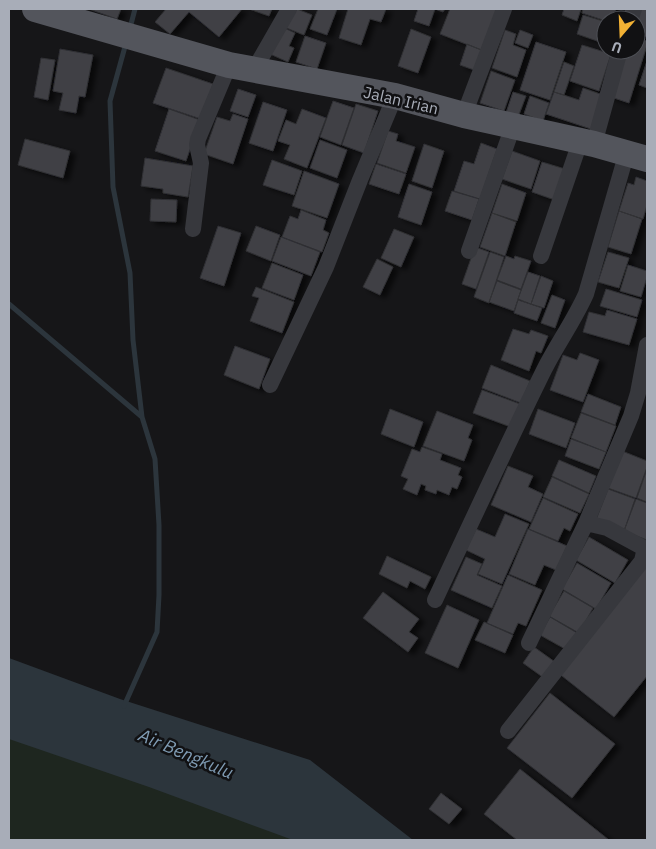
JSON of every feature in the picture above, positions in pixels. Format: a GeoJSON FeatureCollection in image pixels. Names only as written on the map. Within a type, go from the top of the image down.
{"type":"FeatureCollection","features":[{"type":"Feature","properties":{"kind":"main road","name":"Jalan Irian"},"geometry":{"type":"LineString","coordinates":[[35,9],[241,68],[396,96],[464,115],[637,156]]}},
{"type":"Feature","properties":{"kind":"street"},"geometry":{"type":"LineString","coordinates":[[193,228],[201,162],[197,144],[198,139],[241,68],[289,9]]}},
{"type":"Feature","properties":{"kind":"street"},"geometry":{"type":"LineString","coordinates":[[464,115],[504,9]]}},
{"type":"Feature","properties":{"kind":"street"},"geometry":{"type":"LineString","coordinates":[[541,256],[587,143],[616,60]]}},
{"type":"Feature","properties":{"kind":"street"},"geometry":{"type":"LineString","coordinates":[[270,385],[326,267],[396,96]]}},
{"type":"Feature","properties":{"kind":"street"},"geometry":{"type":"LineString","coordinates":[[469,251],[513,126]]}},
{"type":"Feature","properties":{"kind":"street"},"geometry":{"type":"LineString","coordinates":[[435,600],[494,471],[548,362],[586,294],[637,156]]}},
{"type":"Feature","properties":{"kind":"street"},"geometry":{"type":"LineString","coordinates":[[529,643],[586,523],[632,416],[647,345]]}},
{"type":"Feature","properties":{"kind":"street"},"geometry":{"type":"LineString","coordinates":[[508,731],[642,561],[644,552],[642,547],[607,528],[586,523]]}},
{"type":"Feature","properties":{"kind":"shaded area"},"geometry":{"type":"Polygon","coordinates":[[[9,732],[317,840],[9,840],[9,732]]]}},
{"type":"Feature","properties":{"kind":"water","name":"Air Bengkulu"},"geometry":{"type":"Polygon","coordinates":[[[9,658],[120,699],[310,760],[413,840],[293,840],[149,787],[9,739],[9,658]]]}},
{"type":"Feature","properties":{"kind":"building"},"geometry":{"type":"Polygon","coordinates":[[[89,9],[121,9],[117,19],[89,9]]]}},
{"type":"Feature","properties":{"kind":"building"},"geometry":{"type":"Polygon","coordinates":[[[166,9],[242,9],[219,37],[189,12],[170,34],[155,22],[166,9]]]}},
{"type":"Feature","properties":{"kind":"building"},"geometry":{"type":"Polygon","coordinates":[[[249,9],[272,9],[269,16],[249,9]]]}},
{"type":"Feature","properties":{"kind":"building"},"geometry":{"type":"Polygon","coordinates":[[[297,9],[312,15],[304,35],[284,27],[297,9]]]}},
{"type":"Feature","properties":{"kind":"building"},"geometry":{"type":"Polygon","coordinates":[[[318,9],[337,9],[327,35],[310,29],[318,9]]]}},
{"type":"Feature","properties":{"kind":"building"},"geometry":{"type":"Polygon","coordinates":[[[348,9],[386,9],[381,22],[370,19],[361,45],[339,38],[348,9]]]}},
{"type":"Feature","properties":{"kind":"building"},"geometry":{"type":"Polygon","coordinates":[[[418,9],[435,9],[429,26],[414,21],[418,9]]]}},
{"type":"Feature","properties":{"kind":"building"},"geometry":{"type":"Polygon","coordinates":[[[450,9],[500,9],[484,51],[440,34],[450,9]]]}},
{"type":"Feature","properties":{"kind":"building"},"geometry":{"type":"Polygon","coordinates":[[[564,9],[581,9],[577,21],[562,15],[564,9]]]}},
{"type":"Feature","properties":{"kind":"building"},"geometry":{"type":"Polygon","coordinates":[[[583,9],[616,9],[596,10],[596,18],[582,13],[583,9]]]}},
{"type":"Feature","properties":{"kind":"building"},"geometry":{"type":"Polygon","coordinates":[[[647,9],[647,37],[646,10],[638,10],[647,9]]]}},
{"type":"Feature","properties":{"kind":"building"},"geometry":{"type":"Polygon","coordinates":[[[583,15],[596,19],[596,41],[577,34],[583,15]]]}},
{"type":"Feature","properties":{"kind":"building"},"geometry":{"type":"Polygon","coordinates":[[[282,27],[295,33],[289,46],[294,48],[288,62],[270,54],[282,27]]]}},
{"type":"Feature","properties":{"kind":"building"},"geometry":{"type":"Polygon","coordinates":[[[411,29],[431,37],[418,73],[398,66],[411,29]]]}},
{"type":"Feature","properties":{"kind":"building"},"geometry":{"type":"Polygon","coordinates":[[[505,30],[516,34],[513,45],[526,50],[517,77],[492,68],[505,30]]]}},
{"type":"Feature","properties":{"kind":"building"},"geometry":{"type":"Polygon","coordinates":[[[520,30],[533,35],[528,48],[515,43],[520,30]]]}},
{"type":"Feature","properties":{"kind":"building"},"geometry":{"type":"Polygon","coordinates":[[[305,36],[326,43],[317,69],[296,62],[305,36]]]}},
{"type":"Feature","properties":{"kind":"building"},"geometry":{"type":"Polygon","coordinates":[[[536,42],[566,52],[550,100],[520,90],[536,42]]]}},
{"type":"Feature","properties":{"kind":"building"},"geometry":{"type":"Polygon","coordinates":[[[467,44],[484,51],[477,71],[460,65],[467,44]]]}},
{"type":"Feature","properties":{"kind":"building"},"geometry":{"type":"Polygon","coordinates":[[[582,45],[596,49],[596,60],[609,60],[599,91],[570,81],[582,45]]]}},
{"type":"Feature","properties":{"kind":"building"},"geometry":{"type":"Polygon","coordinates":[[[60,49],[93,55],[85,97],[79,96],[76,113],[59,110],[63,93],[53,91],[60,49]]]}},
{"type":"Feature","properties":{"kind":"building"},"geometry":{"type":"Polygon","coordinates":[[[41,58],[55,60],[48,100],[34,97],[41,58]]]}},
{"type":"Feature","properties":{"kind":"building"},"geometry":{"type":"Polygon","coordinates":[[[620,60],[642,60],[629,103],[608,96],[620,60]]]}},
{"type":"Feature","properties":{"kind":"building"},"geometry":{"type":"Polygon","coordinates":[[[647,61],[647,88],[639,85],[647,61]]]}},
{"type":"Feature","properties":{"kind":"building"},"geometry":{"type":"Polygon","coordinates":[[[564,62],[574,66],[564,95],[554,92],[564,62]]]}},
{"type":"Feature","properties":{"kind":"building"},"geometry":{"type":"Polygon","coordinates":[[[166,68],[213,84],[201,119],[153,103],[166,68]]]}},
{"type":"Feature","properties":{"kind":"building"},"geometry":{"type":"Polygon","coordinates":[[[491,71],[515,80],[504,111],[480,103],[491,71]]]}},
{"type":"Feature","properties":{"kind":"building"},"geometry":{"type":"Polygon","coordinates":[[[583,88],[603,95],[591,129],[546,114],[554,92],[579,100],[583,88]]]}},
{"type":"Feature","properties":{"kind":"building"},"geometry":{"type":"Polygon","coordinates":[[[238,89],[256,95],[248,117],[230,111],[238,89]]]}},
{"type":"Feature","properties":{"kind":"building"},"geometry":{"type":"Polygon","coordinates":[[[513,92],[526,96],[518,117],[506,113],[513,92]]]}},
{"type":"Feature","properties":{"kind":"building"},"geometry":{"type":"Polygon","coordinates":[[[530,96],[549,103],[543,121],[524,114],[530,96]]]}},
{"type":"Feature","properties":{"kind":"building"},"geometry":{"type":"Polygon","coordinates":[[[333,101],[354,108],[341,145],[320,137],[333,101]]]}},
{"type":"Feature","properties":{"kind":"building"},"geometry":{"type":"Polygon","coordinates":[[[263,102],[287,110],[273,151],[249,143],[263,102]]]}},
{"type":"Feature","properties":{"kind":"building"},"geometry":{"type":"Polygon","coordinates":[[[356,104],[378,111],[364,153],[342,145],[356,104]]]}},
{"type":"Feature","properties":{"kind":"building"},"geometry":{"type":"Polygon","coordinates":[[[169,109],[200,120],[186,161],[155,151],[169,109]]]}},
{"type":"Feature","properties":{"kind":"building"},"geometry":{"type":"Polygon","coordinates":[[[302,109],[326,118],[307,168],[284,159],[290,145],[278,141],[286,120],[296,124],[302,109]]]}},
{"type":"Feature","properties":{"kind":"building"},"geometry":{"type":"Polygon","coordinates":[[[233,114],[248,119],[233,164],[204,154],[217,117],[230,121],[233,114]]]}},
{"type":"Feature","properties":{"kind":"building"},"geometry":{"type":"Polygon","coordinates":[[[388,131],[398,134],[396,141],[415,147],[406,173],[377,163],[388,131]]]}},
{"type":"Feature","properties":{"kind":"building"},"geometry":{"type":"Polygon","coordinates":[[[25,139],[70,151],[63,178],[18,165],[25,139]]]}},
{"type":"Feature","properties":{"kind":"building"},"geometry":{"type":"Polygon","coordinates":[[[320,140],[347,150],[337,178],[310,168],[320,140]]]}},
{"type":"Feature","properties":{"kind":"building"},"geometry":{"type":"Polygon","coordinates":[[[481,143],[497,149],[480,199],[454,191],[464,161],[474,164],[481,143]]]}},
{"type":"Feature","properties":{"kind":"building"},"geometry":{"type":"Polygon","coordinates":[[[424,144],[444,151],[432,188],[412,181],[424,144]]]}},
{"type":"Feature","properties":{"kind":"building"},"geometry":{"type":"Polygon","coordinates":[[[512,151],[540,161],[531,189],[502,179],[512,151]]]}},
{"type":"Feature","properties":{"kind":"building"},"geometry":{"type":"Polygon","coordinates":[[[145,158],[193,166],[188,197],[163,193],[163,189],[141,186],[145,158]]]}},
{"type":"Feature","properties":{"kind":"building"},"geometry":{"type":"Polygon","coordinates":[[[272,160],[302,171],[294,195],[263,185],[272,160]]]}},
{"type":"Feature","properties":{"kind":"building"},"geometry":{"type":"Polygon","coordinates":[[[542,162],[565,169],[555,200],[532,192],[542,162]]]}},
{"type":"Feature","properties":{"kind":"building"},"geometry":{"type":"Polygon","coordinates":[[[376,164],[406,174],[399,194],[369,184],[376,164]]]}},
{"type":"Feature","properties":{"kind":"building"},"geometry":{"type":"Polygon","coordinates":[[[304,171],[339,184],[327,218],[292,206],[304,171]]]}},
{"type":"Feature","properties":{"kind":"building"},"geometry":{"type":"Polygon","coordinates":[[[636,177],[647,181],[647,205],[643,219],[619,211],[628,183],[634,185],[636,177]]]}},
{"type":"Feature","properties":{"kind":"building"},"geometry":{"type":"Polygon","coordinates":[[[409,184],[432,192],[421,225],[398,217],[409,184]]]}},
{"type":"Feature","properties":{"kind":"building"},"geometry":{"type":"Polygon","coordinates":[[[502,184],[526,193],[517,221],[492,213],[502,184]]]}},
{"type":"Feature","properties":{"kind":"building"},"geometry":{"type":"Polygon","coordinates":[[[452,191],[479,199],[472,220],[445,211],[452,191]]]}},
{"type":"Feature","properties":{"kind":"building"},"geometry":{"type":"Polygon","coordinates":[[[151,199],[177,200],[176,222],[150,221],[151,199]]]}},
{"type":"Feature","properties":{"kind":"building"},"geometry":{"type":"Polygon","coordinates":[[[301,210],[326,220],[323,230],[329,233],[322,252],[282,237],[290,216],[298,219],[301,210]]]}},
{"type":"Feature","properties":{"kind":"building"},"geometry":{"type":"Polygon","coordinates":[[[619,211],[642,219],[631,254],[608,247],[619,211]]]}},
{"type":"Feature","properties":{"kind":"building"},"geometry":{"type":"Polygon","coordinates":[[[492,213],[516,222],[505,256],[480,247],[492,213]]]}},
{"type":"Feature","properties":{"kind":"building"},"geometry":{"type":"Polygon","coordinates":[[[218,226],[241,233],[224,286],[200,278],[218,226]]]}},
{"type":"Feature","properties":{"kind":"building"},"geometry":{"type":"Polygon","coordinates":[[[256,226],[280,235],[271,261],[246,251],[256,226]]]}},
{"type":"Feature","properties":{"kind":"building"},"geometry":{"type":"Polygon","coordinates":[[[394,229],[414,237],[401,267],[381,258],[394,229]]]}},
{"type":"Feature","properties":{"kind":"building"},"geometry":{"type":"Polygon","coordinates":[[[281,237],[320,252],[311,276],[272,261],[281,237]]]}},
{"type":"Feature","properties":{"kind":"building"},"geometry":{"type":"Polygon","coordinates":[[[475,247],[489,252],[476,289],[462,284],[475,247]]]}},
{"type":"Feature","properties":{"kind":"building"},"geometry":{"type":"Polygon","coordinates":[[[490,252],[504,257],[489,303],[474,297],[490,252]]]}},
{"type":"Feature","properties":{"kind":"building"},"geometry":{"type":"Polygon","coordinates":[[[608,252],[629,258],[619,288],[598,282],[608,252]]]}},
{"type":"Feature","properties":{"kind":"building"},"geometry":{"type":"Polygon","coordinates":[[[506,256],[514,259],[515,256],[531,261],[521,289],[497,280],[506,256]]]}},
{"type":"Feature","properties":{"kind":"building"},"geometry":{"type":"Polygon","coordinates":[[[377,259],[393,267],[380,295],[363,287],[377,259]]]}},
{"type":"Feature","properties":{"kind":"building"},"geometry":{"type":"Polygon","coordinates":[[[272,263],[303,275],[294,300],[262,288],[272,263]]]}},
{"type":"Feature","properties":{"kind":"building"},"geometry":{"type":"Polygon","coordinates":[[[628,265],[647,271],[641,297],[620,291],[628,265]]]}},
{"type":"Feature","properties":{"kind":"building"},"geometry":{"type":"Polygon","coordinates":[[[528,272],[540,276],[531,304],[518,299],[528,272]]]}},
{"type":"Feature","properties":{"kind":"building"},"geometry":{"type":"Polygon","coordinates":[[[541,276],[553,281],[544,308],[531,304],[541,276]]]}},
{"type":"Feature","properties":{"kind":"building"},"geometry":{"type":"Polygon","coordinates":[[[497,281],[521,290],[514,311],[489,302],[497,281]]]}},
{"type":"Feature","properties":{"kind":"building"},"geometry":{"type":"Polygon","coordinates":[[[256,287],[294,302],[282,333],[250,321],[259,298],[252,296],[256,287]]]}},
{"type":"Feature","properties":{"kind":"building"},"geometry":{"type":"Polygon","coordinates":[[[606,289],[642,300],[637,317],[600,306],[606,289]]]}},
{"type":"Feature","properties":{"kind":"building"},"geometry":{"type":"Polygon","coordinates":[[[552,295],[565,300],[555,328],[541,323],[552,295]]]}},
{"type":"Feature","properties":{"kind":"building"},"geometry":{"type":"Polygon","coordinates":[[[518,300],[542,308],[537,321],[514,313],[518,300]]]}},
{"type":"Feature","properties":{"kind":"building"},"geometry":{"type":"Polygon","coordinates":[[[607,310],[637,319],[629,345],[583,332],[589,312],[605,316],[607,310]]]}},
{"type":"Feature","properties":{"kind":"building"},"geometry":{"type":"Polygon","coordinates":[[[513,329],[529,334],[531,330],[548,336],[541,353],[536,351],[529,371],[501,360],[513,329]]]}},
{"type":"Feature","properties":{"kind":"building"},"geometry":{"type":"Polygon","coordinates":[[[235,346],[270,359],[259,389],[224,375],[235,346]]]}},
{"type":"Feature","properties":{"kind":"building"},"geometry":{"type":"Polygon","coordinates":[[[580,353],[599,360],[583,402],[550,390],[563,355],[577,360],[580,353]]]}},
{"type":"Feature","properties":{"kind":"building"},"geometry":{"type":"Polygon","coordinates":[[[491,365],[530,381],[521,403],[482,388],[491,365]]]}},
{"type":"Feature","properties":{"kind":"building"},"geometry":{"type":"Polygon","coordinates":[[[482,390],[520,404],[511,427],[473,413],[482,390]]]}},
{"type":"Feature","properties":{"kind":"building"},"geometry":{"type":"Polygon","coordinates":[[[588,394],[621,407],[615,425],[581,412],[588,394]]]}},
{"type":"Feature","properties":{"kind":"building"},"geometry":{"type":"Polygon","coordinates":[[[390,409],[423,422],[414,447],[381,434],[390,409]]]}},
{"type":"Feature","properties":{"kind":"building"},"geometry":{"type":"Polygon","coordinates":[[[538,409],[575,423],[566,448],[529,434],[538,409]]]}},
{"type":"Feature","properties":{"kind":"building"},"geometry":{"type":"Polygon","coordinates":[[[437,411],[473,425],[468,438],[472,440],[464,461],[423,446],[437,411]]]}},
{"type":"Feature","properties":{"kind":"building"},"geometry":{"type":"Polygon","coordinates":[[[581,413],[616,426],[606,452],[571,438],[581,413]]]}},
{"type":"Feature","properties":{"kind":"building"},"geometry":{"type":"Polygon","coordinates":[[[571,439],[606,452],[599,469],[565,456],[571,439]]]}},
{"type":"Feature","properties":{"kind":"building"},"geometry":{"type":"Polygon","coordinates":[[[422,447],[442,454],[440,460],[461,468],[458,475],[462,477],[457,489],[452,487],[449,495],[437,490],[436,494],[425,490],[426,486],[421,484],[417,495],[403,489],[408,479],[401,476],[412,449],[420,452],[422,447]]]}},
{"type":"Feature","properties":{"kind":"building"},"geometry":{"type":"Polygon","coordinates":[[[622,451],[647,461],[647,467],[636,498],[608,488],[622,451]]]}},
{"type":"Feature","properties":{"kind":"building"},"geometry":{"type":"Polygon","coordinates":[[[559,460],[596,476],[589,493],[552,476],[559,460]]]}},
{"type":"Feature","properties":{"kind":"building"},"geometry":{"type":"Polygon","coordinates":[[[508,466],[533,476],[528,487],[543,494],[531,522],[491,505],[508,466]]]}},
{"type":"Feature","properties":{"kind":"building"},"geometry":{"type":"Polygon","coordinates":[[[647,469],[647,502],[637,498],[647,469]]]}},
{"type":"Feature","properties":{"kind":"building"},"geometry":{"type":"Polygon","coordinates":[[[552,477],[589,494],[580,513],[543,497],[552,477]]]}},
{"type":"Feature","properties":{"kind":"building"},"geometry":{"type":"Polygon","coordinates":[[[608,489],[635,499],[624,531],[596,520],[608,489]]]}},
{"type":"Feature","properties":{"kind":"building"},"geometry":{"type":"Polygon","coordinates":[[[543,498],[578,514],[570,531],[564,528],[558,541],[529,529],[543,498]]]}},
{"type":"Feature","properties":{"kind":"building"},"geometry":{"type":"Polygon","coordinates":[[[636,499],[647,503],[647,540],[624,531],[636,499]]]}},
{"type":"Feature","properties":{"kind":"building"},"geometry":{"type":"Polygon","coordinates":[[[505,514],[529,524],[502,584],[478,574],[485,559],[466,550],[476,529],[495,537],[505,514]]]}},
{"type":"Feature","properties":{"kind":"building"},"geometry":{"type":"Polygon","coordinates":[[[528,529],[567,546],[556,570],[544,565],[535,585],[509,574],[528,529]]]}},
{"type":"Feature","properties":{"kind":"building"},"geometry":{"type":"Polygon","coordinates":[[[589,537],[628,560],[615,583],[576,560],[589,537]]]}},
{"type":"Feature","properties":{"kind":"building"},"geometry":{"type":"Polygon","coordinates":[[[387,556],[431,577],[425,589],[410,581],[407,588],[379,574],[387,556]]]}},
{"type":"Feature","properties":{"kind":"building"},"geometry":{"type":"Polygon","coordinates":[[[466,557],[482,564],[477,575],[502,586],[492,608],[451,590],[466,557]]]}},
{"type":"Feature","properties":{"kind":"building"},"geometry":{"type":"Polygon","coordinates":[[[647,560],[647,676],[614,717],[557,672],[647,560]]]}},
{"type":"Feature","properties":{"kind":"building"},"geometry":{"type":"Polygon","coordinates":[[[577,563],[611,583],[596,609],[562,589],[577,563]]]}},
{"type":"Feature","properties":{"kind":"building"},"geometry":{"type":"Polygon","coordinates":[[[508,575],[542,590],[526,626],[518,623],[513,634],[487,623],[508,575]]]}},
{"type":"Feature","properties":{"kind":"building"},"geometry":{"type":"Polygon","coordinates":[[[564,591],[593,608],[579,633],[549,616],[564,591]]]}},
{"type":"Feature","properties":{"kind":"building"},"geometry":{"type":"Polygon","coordinates":[[[383,592],[419,619],[409,632],[418,638],[408,652],[363,618],[383,592]]]}},
{"type":"Feature","properties":{"kind":"building"},"geometry":{"type":"Polygon","coordinates":[[[447,605],[479,620],[458,668],[425,653],[447,605]]]}},
{"type":"Feature","properties":{"kind":"building"},"geometry":{"type":"Polygon","coordinates":[[[550,617],[577,633],[567,650],[540,635],[550,617]]]}},
{"type":"Feature","properties":{"kind":"building"},"geometry":{"type":"Polygon","coordinates":[[[484,622],[513,635],[505,653],[475,640],[484,622]]]}},
{"type":"Feature","properties":{"kind":"building"},"geometry":{"type":"Polygon","coordinates":[[[534,647],[555,662],[544,678],[523,663],[534,647]]]}},
{"type":"Feature","properties":{"kind":"building"},"geometry":{"type":"Polygon","coordinates":[[[550,693],[615,744],[572,798],[507,748],[550,693]]]}},
{"type":"Feature","properties":{"kind":"building"},"geometry":{"type":"Polygon","coordinates":[[[520,769],[609,840],[517,840],[484,814],[520,769]]]}},
{"type":"Feature","properties":{"kind":"building"},"geometry":{"type":"Polygon","coordinates":[[[441,793],[462,809],[449,824],[429,809],[441,793]]]}},
{"type":"Feature","properties":{"kind":"waterway"},"geometry":{"type":"LineString","coordinates":[[130,28],[135,9]]}},
{"type":"Feature","properties":{"kind":"waterway"},"geometry":{"type":"LineString","coordinates":[[124,706],[157,632],[159,595],[159,525],[155,459],[142,417],[133,340],[130,273],[113,187],[110,101],[126,43]]}},
{"type":"Feature","properties":{"kind":"waterway"},"geometry":{"type":"LineString","coordinates":[[9,304],[142,417]]}}]}
